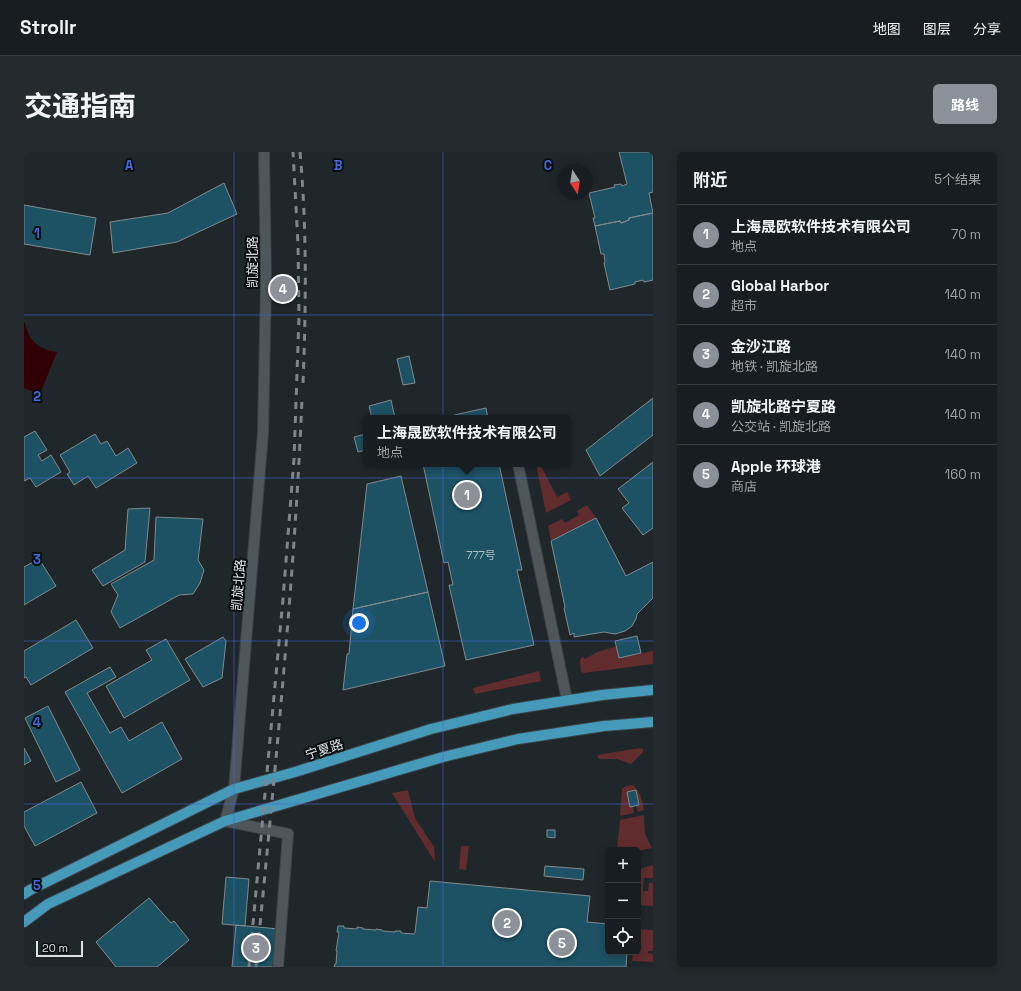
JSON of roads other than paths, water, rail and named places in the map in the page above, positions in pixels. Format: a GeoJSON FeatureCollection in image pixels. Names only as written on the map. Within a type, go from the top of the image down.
{"type":"FeatureCollection","features":[{"type":"Feature","properties":{"kind":"main road","name":"宁夏路"},"geometry":{"type":"LineString","coordinates":[[24,894],[234,789],[295,772],[431,729],[513,709],[602,695],[653,690]]}},
{"type":"Feature","properties":{"kind":"main road"},"geometry":{"type":"LineString","coordinates":[[24,922],[48,904],[225,821],[443,757],[518,739],[604,726],[653,722]]}},
{"type":"Feature","properties":{"kind":"street","name":"凯旋北路"},"geometry":{"type":"LineString","coordinates":[[225,821],[234,789],[263,433],[266,280],[264,152]]}},
{"type":"Feature","properties":{"kind":"street"},"geometry":{"type":"LineString","coordinates":[[519,467],[567,700]]}},
{"type":"Feature","properties":{"kind":"street"},"geometry":{"type":"LineString","coordinates":[[225,821],[288,834],[278,967]]}},
{"type":"Feature","properties":{"kind":"railway"},"geometry":{"type":"LineString","coordinates":[[249,967],[283,599],[294,459],[299,317],[298,244],[293,152]]}},
{"type":"Feature","properties":{"kind":"railway"},"geometry":{"type":"LineString","coordinates":[[300,152],[304,210],[305,268],[303,383]]}},
{"type":"Feature","properties":{"kind":"railway"},"geometry":{"type":"LineString","coordinates":[[256,967],[289,612],[302,399]]}},
{"type":"Feature","properties":{"kind":"place","name":"凯旋北路宁夏路"},"geometry":{"type":"Point","coordinates":[283,289]}},
{"type":"Feature","properties":{"kind":"place","name":"上海晟欧软件技术有限公司"},"geometry":{"type":"Point","coordinates":[467,495]}},
{"type":"Feature","properties":{"kind":"place","name":"Global Harbor"},"geometry":{"type":"Point","coordinates":[507,923]}},
{"type":"Feature","properties":{"kind":"place","name":"Apple 环球港"},"geometry":{"type":"Point","coordinates":[562,943]}},
{"type":"Feature","properties":{"kind":"place","name":"金沙江路"},"geometry":{"type":"Point","coordinates":[256,948]}}]}
